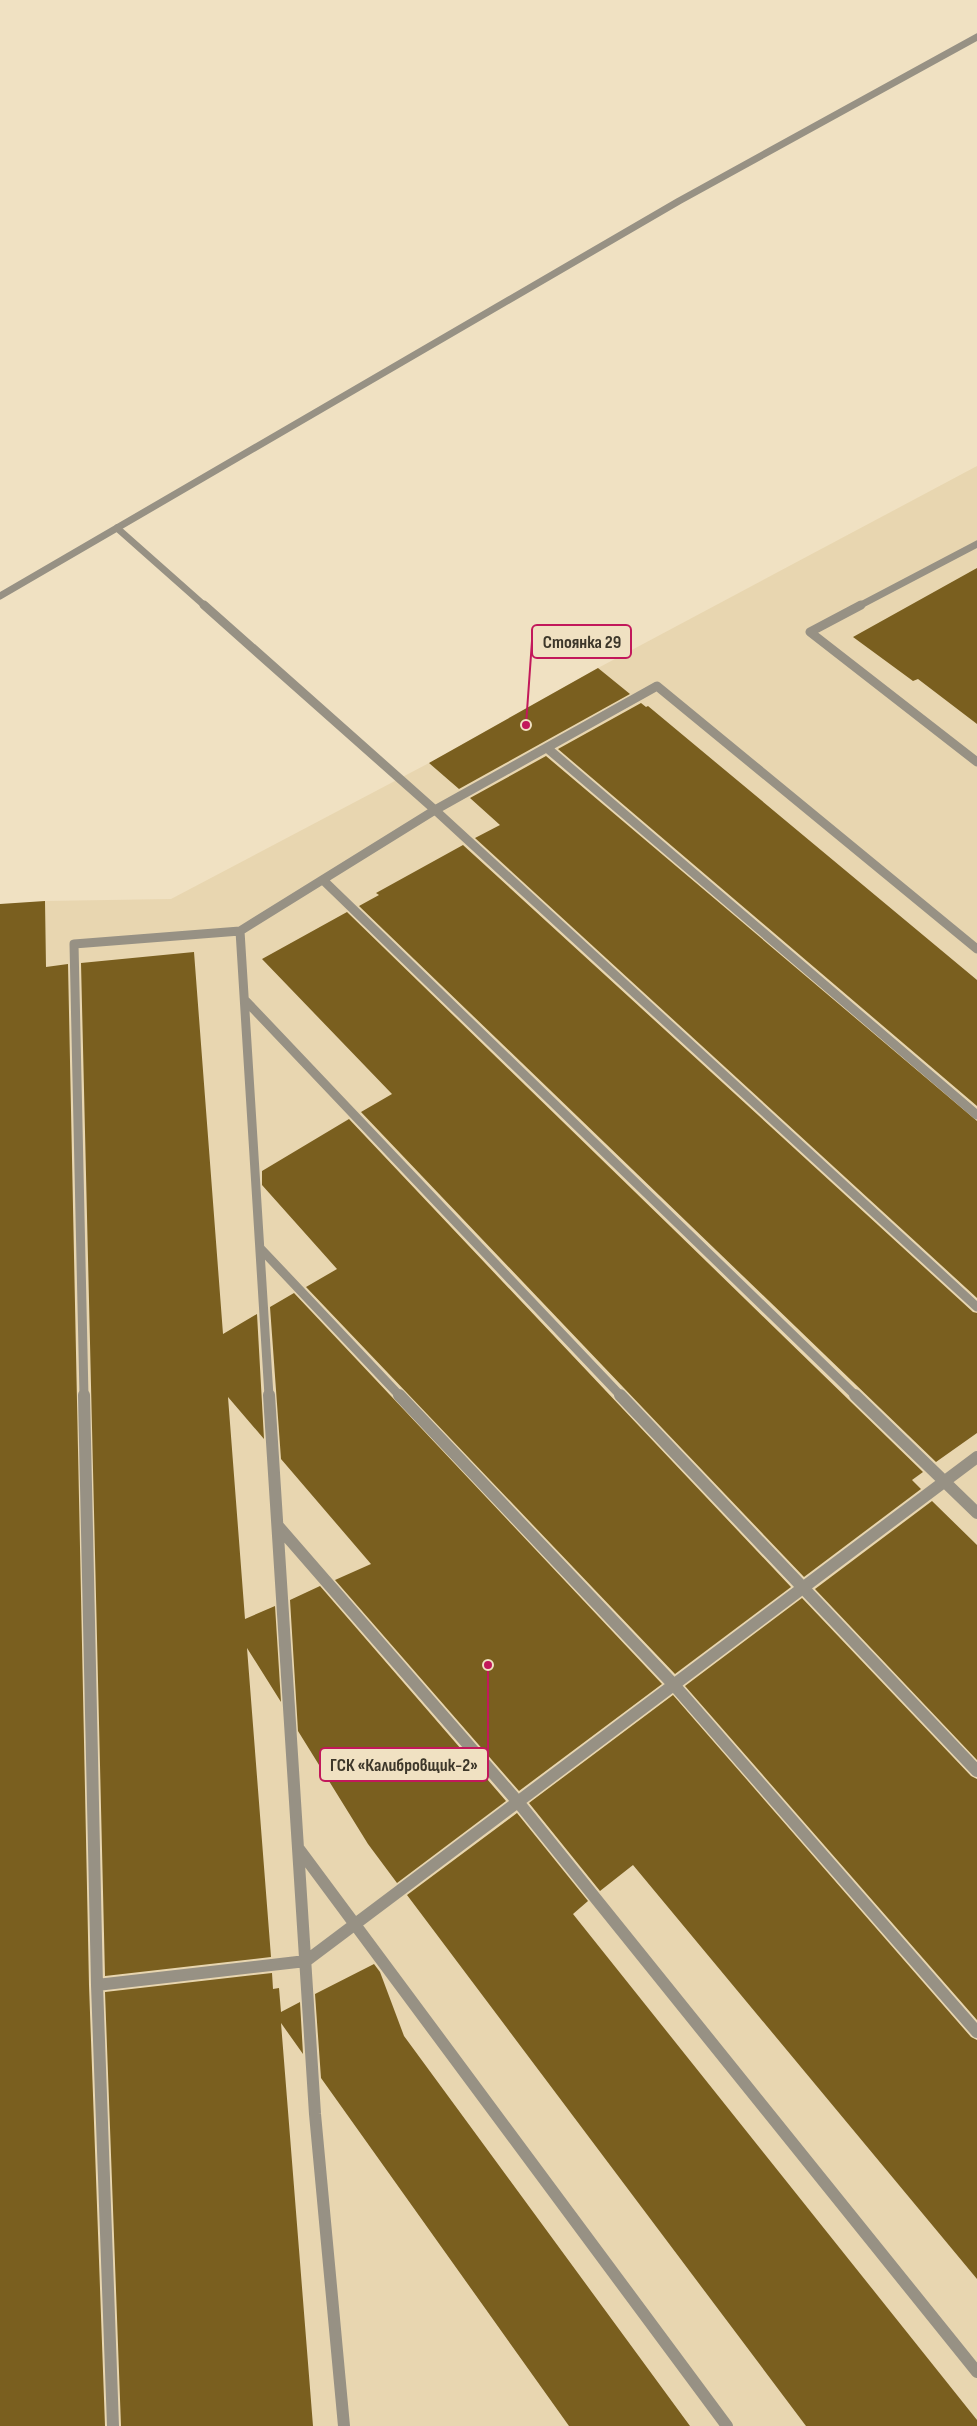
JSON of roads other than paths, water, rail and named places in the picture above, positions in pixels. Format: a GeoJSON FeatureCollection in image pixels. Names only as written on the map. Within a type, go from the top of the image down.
{"type":"FeatureCollection","features":[{"type":"Feature","properties":{"kind":"street"},"geometry":{"type":"LineString","coordinates":[[0,596],[679,201],[977,37]]}},
{"type":"Feature","properties":{"kind":"street"},"geometry":{"type":"LineString","coordinates":[[116,528],[435,810],[977,1307]]}},
{"type":"Feature","properties":{"kind":"street"},"geometry":{"type":"LineString","coordinates":[[977,544],[810,632],[977,762]]}},
{"type":"Feature","properties":{"kind":"street"},"geometry":{"type":"LineString","coordinates":[[113,2426],[97,1985],[74,944],[240,931],[435,810],[657,686],[977,949]]}},
{"type":"Feature","properties":{"kind":"street"},"geometry":{"type":"LineString","coordinates":[[547,748],[977,1115]]}},
{"type":"Feature","properties":{"kind":"street"},"geometry":{"type":"LineString","coordinates":[[323,880],[977,1514]]}},
{"type":"Feature","properties":{"kind":"street"},"geometry":{"type":"LineString","coordinates":[[240,931],[315,2114],[344,2426]]}},
{"type":"Feature","properties":{"kind":"street"},"geometry":{"type":"LineString","coordinates":[[245,1000],[802,1589],[977,1771]]}},
{"type":"Feature","properties":{"kind":"street"},"geometry":{"type":"LineString","coordinates":[[261,1249],[674,1685],[977,2032]]}},
{"type":"Feature","properties":{"kind":"street"},"geometry":{"type":"LineString","coordinates":[[97,1985],[306,1961],[977,1457]]}},
{"type":"Feature","properties":{"kind":"street"},"geometry":{"type":"LineString","coordinates":[[278,1526],[518,1802],[977,2372]]}},
{"type":"Feature","properties":{"kind":"street"},"geometry":{"type":"LineString","coordinates":[[299,1848],[727,2426]]}},
{"type":"Feature","properties":{"kind":"place","name":"Стоянка 29"},"geometry":{"type":"Point","coordinates":[526,725]}},
{"type":"Feature","properties":{"kind":"place","name":"ГСК «Калибровщик-2»"},"geometry":{"type":"Point","coordinates":[488,1665]}}]}
